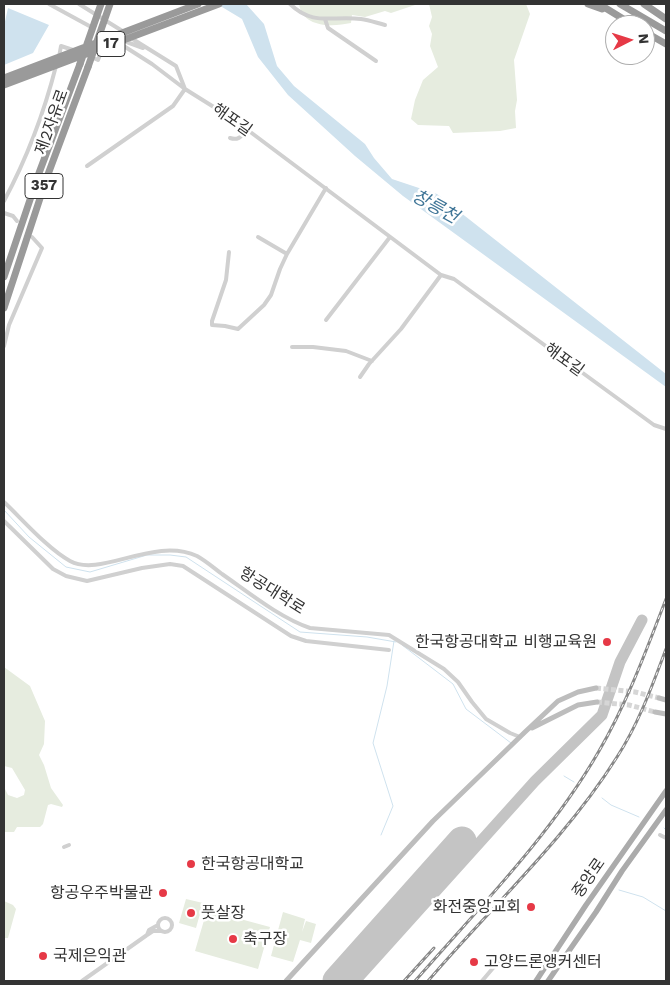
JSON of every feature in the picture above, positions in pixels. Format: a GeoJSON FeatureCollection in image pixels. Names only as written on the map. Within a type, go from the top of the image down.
{"type":"FeatureCollection","features":[{"type":"Feature","properties":{"kind":"highway","name":"제2자유로"},"geometry":{"type":"LineString","coordinates":[[4,308],[84,65],[101,4]]}},
{"type":"Feature","properties":{"kind":"highway","name":"제2자유로"},"geometry":{"type":"LineString","coordinates":[[4,277],[39,173],[110,4]]}},
{"type":"Feature","properties":{"kind":"highway","name":"17"},"geometry":{"type":"LineString","coordinates":[[4,78],[198,4]]}},
{"type":"Feature","properties":{"kind":"highway","name":"17"},"geometry":{"type":"LineString","coordinates":[[4,85],[220,4]]}},
{"type":"Feature","properties":{"kind":"highway"},"geometry":{"type":"LineString","coordinates":[[588,4],[614,14]]}},
{"type":"Feature","properties":{"kind":"highway"},"geometry":{"type":"LineString","coordinates":[[599,4],[614,14]]}},
{"type":"Feature","properties":{"kind":"highway"},"geometry":{"type":"LineString","coordinates":[[620,4],[666,32]]}},
{"type":"Feature","properties":{"kind":"highway"},"geometry":{"type":"LineString","coordinates":[[644,4],[666,20]]}},
{"type":"Feature","properties":{"kind":"highway"},"geometry":{"type":"LineString","coordinates":[[655,38],[666,44]]}},
{"type":"Feature","properties":{"kind":"main road","name":"중앙로"},"geometry":{"type":"LineString","coordinates":[[536,981],[586,905],[666,791]]}},
{"type":"Feature","properties":{"kind":"main road","name":"중앙로"},"geometry":{"type":"LineString","coordinates":[[548,981],[622,872],[665,815]]}},
{"type":"Feature","properties":{"kind":"street"},"geometry":{"type":"LineString","coordinates":[[49,4],[107,35],[150,51]]}},
{"type":"Feature","properties":{"kind":"street"},"geometry":{"type":"LineString","coordinates":[[79,4],[176,66],[186,89],[173,106],[87,166]]}},
{"type":"Feature","properties":{"kind":"street"},"geometry":{"type":"LineString","coordinates":[[290,4],[298,12],[311,18],[362,19],[385,25]]}},
{"type":"Feature","properties":{"kind":"street"},"geometry":{"type":"LineString","coordinates":[[325,18],[328,28],[376,61]]}},
{"type":"Feature","properties":{"kind":"street"},"geometry":{"type":"LineString","coordinates":[[4,201],[47,103],[61,46],[98,60],[107,35]]}},
{"type":"Feature","properties":{"kind":"street","name":"해포길"},"geometry":{"type":"LineString","coordinates":[[107,35],[247,130],[441,274],[454,278],[654,425],[666,429]]}},
{"type":"Feature","properties":{"kind":"street"},"geometry":{"type":"LineString","coordinates":[[230,138],[235,140],[240,138],[247,130]]}},
{"type":"Feature","properties":{"kind":"street"},"geometry":{"type":"LineString","coordinates":[[229,252],[226,280],[212,326],[238,329],[271,296],[287,254],[326,188]]}},
{"type":"Feature","properties":{"kind":"street"},"geometry":{"type":"LineString","coordinates":[[4,213],[13,216],[17,221]]}},
{"type":"Feature","properties":{"kind":"street"},"geometry":{"type":"LineString","coordinates":[[4,346],[10,325],[42,248],[32,237]]}},
{"type":"Feature","properties":{"kind":"street"},"geometry":{"type":"LineString","coordinates":[[258,237],[287,254]]}},
{"type":"Feature","properties":{"kind":"street"},"geometry":{"type":"LineString","coordinates":[[326,320],[390,237]]}},
{"type":"Feature","properties":{"kind":"street"},"geometry":{"type":"LineString","coordinates":[[360,377],[401,329],[441,274]]}},
{"type":"Feature","properties":{"kind":"street"},"geometry":{"type":"LineString","coordinates":[[292,347],[313,347],[346,351],[372,361]]}},
{"type":"Feature","properties":{"kind":"street","name":"항공대학로"},"geometry":{"type":"LineString","coordinates":[[4,502],[36,533],[71,562],[93,565],[153,551],[176,551],[196,556],[263,602],[301,625],[310,628],[389,635],[444,669],[458,682],[486,719],[518,738]]}},
{"type":"Feature","properties":{"kind":"street","name":"항공대학로"},"geometry":{"type":"LineString","coordinates":[[4,521],[54,569],[66,576],[87,581],[142,568],[170,564],[183,566],[291,636],[306,641],[389,650]]}},
{"type":"Feature","properties":{"kind":"street"},"geometry":{"type":"LineString","coordinates":[[286,981],[433,820],[518,738],[558,701],[578,692],[596,688]]}},
{"type":"Feature","properties":{"kind":"street"},"geometry":{"type":"LineString","coordinates":[[659,698],[666,700]]}},
{"type":"Feature","properties":{"kind":"street"},"geometry":{"type":"LineString","coordinates":[[525,732],[578,704],[597,702]]}},
{"type":"Feature","properties":{"kind":"street"},"geometry":{"type":"LineString","coordinates":[[654,712],[666,714]]}},
{"type":"Feature","properties":{"kind":"street"},"geometry":{"type":"LineString","coordinates":[[660,835],[666,838]]}},
{"type":"Feature","properties":{"kind":"street"},"geometry":{"type":"LineString","coordinates":[[64,847],[69,845]]}},
{"type":"Feature","properties":{"kind":"street"},"geometry":{"type":"LineString","coordinates":[[82,981],[153,931],[166,932],[170,930],[171,921],[163,918],[159,921],[158,925],[149,930],[147,935]]}},
{"type":"Feature","properties":{"kind":"street"},"geometry":{"type":"LineString","coordinates":[[158,925],[162,931]]}},
{"type":"Feature","properties":{"kind":"street"},"geometry":{"type":"LineString","coordinates":[[482,981],[499,961]]}},
{"type":"Feature","properties":{"kind":"shaded area"},"geometry":{"type":"Polygon","coordinates":[[[299,4],[418,4],[391,13],[385,11],[365,17],[352,15],[351,23],[327,25],[312,22],[306,18],[299,4]]]}},
{"type":"Feature","properties":{"kind":"shaded area"},"geometry":{"type":"Polygon","coordinates":[[[429,4],[526,4],[530,14],[514,60],[517,100],[515,111],[516,128],[500,131],[453,133],[449,126],[418,125],[411,119],[415,100],[423,80],[438,67],[430,46],[432,34],[429,26],[432,17],[429,4]]]}},
{"type":"Feature","properties":{"kind":"shaded area"},"geometry":{"type":"Polygon","coordinates":[[[4,667],[30,686],[45,721],[44,744],[39,755],[51,788],[63,805],[62,807],[48,805],[43,824],[40,827],[17,827],[14,832],[4,832],[4,787],[8,795],[17,798],[24,795],[25,790],[12,768],[4,766],[4,667]]]}},
{"type":"Feature","properties":{"kind":"shaded area","name":"풋살장"},"geometry":{"type":"Polygon","coordinates":[[[186,899],[203,903],[196,928],[179,923],[186,899]]]}},
{"type":"Feature","properties":{"kind":"shaded area"},"geometry":{"type":"Polygon","coordinates":[[[4,901],[13,905],[16,909],[8,938],[4,938],[4,901]]]}},
{"type":"Feature","properties":{"kind":"shaded area","name":"축구장"},"geometry":{"type":"Polygon","coordinates":[[[207,910],[270,927],[258,969],[195,951],[207,910]]]}},
{"type":"Feature","properties":{"kind":"shaded area"},"geometry":{"type":"Polygon","coordinates":[[[283,912],[305,919],[302,932],[306,921],[316,924],[311,943],[300,940],[293,962],[271,956],[283,912]]]}},
{"type":"Feature","properties":{"kind":"water","name":"창릉천"},"geometry":{"type":"Polygon","coordinates":[[[217,4],[246,4],[264,24],[277,66],[294,86],[365,144],[392,179],[437,194],[666,374],[666,387],[403,196],[355,156],[288,95],[258,57],[242,19],[217,4]]]}},
{"type":"Feature","properties":{"kind":"water"},"geometry":{"type":"Polygon","coordinates":[[[8,8],[49,25],[33,53],[4,65],[4,26],[8,8]]]}},
{"type":"Feature","properties":{"kind":"waterway"},"geometry":{"type":"LineString","coordinates":[[4,510],[29,537],[66,567],[90,572],[147,555],[186,557],[300,632],[367,637],[396,642]]}},
{"type":"Feature","properties":{"kind":"waterway"},"geometry":{"type":"LineString","coordinates":[[381,835],[393,806],[373,743],[387,686],[394,641]]}},
{"type":"Feature","properties":{"kind":"waterway"},"geometry":{"type":"LineString","coordinates":[[402,645],[453,684],[466,709],[511,743]]}},
{"type":"Feature","properties":{"kind":"waterway"},"geometry":{"type":"LineString","coordinates":[[564,776],[574,782]]}},
{"type":"Feature","properties":{"kind":"waterway"},"geometry":{"type":"LineString","coordinates":[[602,798],[611,805],[639,817]]}},
{"type":"Feature","properties":{"kind":"waterway"},"geometry":{"type":"LineString","coordinates":[[619,890],[643,897],[666,911]]}},
{"type":"Feature","properties":{"kind":"taxiway"},"geometry":{"type":"LineString","coordinates":[[355,981],[535,781],[602,715],[620,662],[642,620]]}},
{"type":"Feature","properties":{"kind":"runway"},"geometry":{"type":"LineString","coordinates":[[337,981],[462,841]]}},
{"type":"Feature","properties":{"kind":"tunnel"},"geometry":{"type":"LineString","coordinates":[[596,688],[635,692],[659,698]]}},
{"type":"Feature","properties":{"kind":"tunnel"},"geometry":{"type":"LineString","coordinates":[[597,702],[629,705],[655,712]]}},
{"type":"Feature","properties":{"kind":"railway"},"geometry":{"type":"LineString","coordinates":[[415,981],[513,871],[580,782],[609,733],[636,676],[666,599]]}},
{"type":"Feature","properties":{"kind":"railway"},"geometry":{"type":"LineString","coordinates":[[428,981],[551,845],[597,787],[632,731],[666,649]]}},
{"type":"Feature","properties":{"kind":"railway"},"geometry":{"type":"LineString","coordinates":[[404,981],[434,948]]}},
{"type":"Feature","properties":{"kind":"place","name":"한국항공대학교 비행교육원"},"geometry":{"type":"Point","coordinates":[607,642]}},
{"type":"Feature","properties":{"kind":"place","name":"한국항공대학교"},"geometry":{"type":"Point","coordinates":[191,864]}},
{"type":"Feature","properties":{"kind":"place","name":"항공우주박물관"},"geometry":{"type":"Point","coordinates":[163,893]}},
{"type":"Feature","properties":{"kind":"place","name":"화전중앙교회"},"geometry":{"type":"Point","coordinates":[531,907]}},
{"type":"Feature","properties":{"kind":"place","name":"풋살장"},"geometry":{"type":"Point","coordinates":[191,913]}},
{"type":"Feature","properties":{"kind":"place","name":"축구장"},"geometry":{"type":"Point","coordinates":[233,939]}},
{"type":"Feature","properties":{"kind":"place","name":"국제은익관"},"geometry":{"type":"Point","coordinates":[43,956]}},
{"type":"Feature","properties":{"kind":"place","name":"고양드론앵커센터"},"geometry":{"type":"Point","coordinates":[474,962]}}]}
